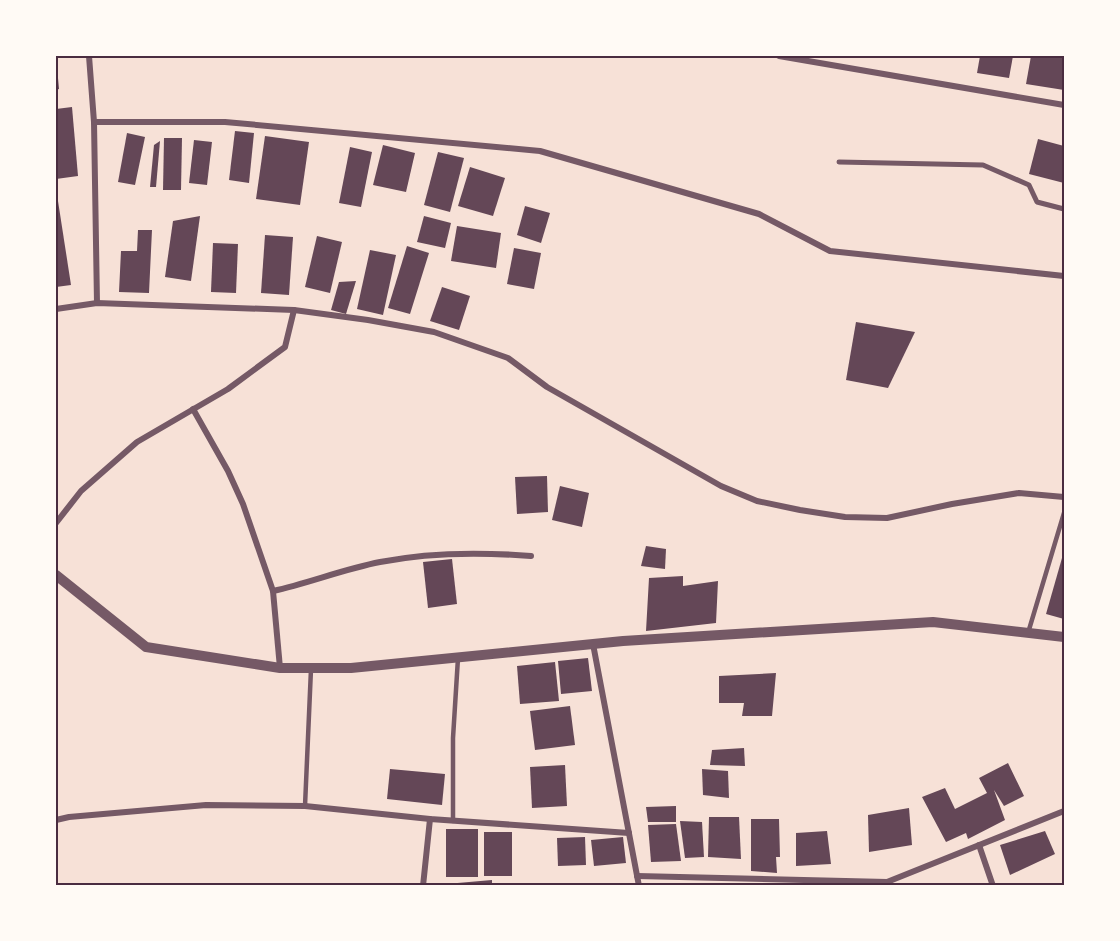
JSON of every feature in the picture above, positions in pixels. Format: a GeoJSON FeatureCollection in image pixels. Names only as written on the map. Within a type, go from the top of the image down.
{"type":"FeatureCollection","features":[{"type":"Feature","properties":{"kind":"street"},"geometry":{"type":"LineString","coordinates":[[88,56],[94,122],[97,303]]}},
{"type":"Feature","properties":{"kind":"street"},"geometry":{"type":"LineString","coordinates":[[779,56],[1065,105]]}},
{"type":"Feature","properties":{"kind":"street"},"geometry":{"type":"LineString","coordinates":[[94,122],[225,122],[540,152],[759,214],[830,251],[1065,276]]}},
{"type":"Feature","properties":{"kind":"street"},"geometry":{"type":"LineString","coordinates":[[839,162],[983,165],[1029,185],[1037,202],[1065,209]]}},
{"type":"Feature","properties":{"kind":"street"},"geometry":{"type":"LineString","coordinates":[[56,309],[97,303],[294,310],[434,332],[508,358],[547,387],[720,486],[757,501],[800,510],[846,517],[887,518],[1018,493],[1065,497]]}},
{"type":"Feature","properties":{"kind":"street"},"geometry":{"type":"LineString","coordinates":[[56,523],[81,491],[137,442],[228,389],[285,347],[294,310]]}},
{"type":"Feature","properties":{"kind":"street"},"geometry":{"type":"LineString","coordinates":[[193,410],[232,479],[273,591],[280,668]]}},
{"type":"Feature","properties":{"kind":"street"},"geometry":{"type":"LineString","coordinates":[[273,591],[381,562],[439,553],[488,552],[531,556]]}},
{"type":"Feature","properties":{"kind":"street"},"geometry":{"type":"LineString","coordinates":[[56,575],[146,646],[280,668],[351,669],[593,644],[933,622],[1065,637]]}},
{"type":"Feature","properties":{"kind":"street"},"geometry":{"type":"LineString","coordinates":[[593,644],[639,885]]}},
{"type":"Feature","properties":{"kind":"street"},"geometry":{"type":"LineString","coordinates":[[56,820],[206,805],[305,806],[430,819],[629,833]]}},
{"type":"Feature","properties":{"kind":"street"},"geometry":{"type":"LineString","coordinates":[[637,876],[887,882],[1065,811]]}},
{"type":"Feature","properties":{"kind":"street"},"geometry":{"type":"LineString","coordinates":[[423,885],[430,819]]}},
{"type":"Feature","properties":{"kind":"street"},"geometry":{"type":"LineString","coordinates":[[979,845],[993,885]]}},
{"type":"Feature","properties":{"kind":"lane"},"geometry":{"type":"LineString","coordinates":[[1028,633],[1065,513]]}},
{"type":"Feature","properties":{"kind":"lane"},"geometry":{"type":"LineString","coordinates":[[453,820],[453,738],[458,658]]}},
{"type":"Feature","properties":{"kind":"lane"},"geometry":{"type":"LineString","coordinates":[[305,806],[311,669]]}},
{"type":"Feature","properties":{"kind":"building"},"geometry":{"type":"Polygon","coordinates":[[[980,56],[1013,56],[1009,78],[977,73],[980,56]]]}},
{"type":"Feature","properties":{"kind":"building"},"geometry":{"type":"Polygon","coordinates":[[[1031,56],[1064,56],[1064,90],[1026,84],[1031,56]]]}},
{"type":"Feature","properties":{"kind":"building"},"geometry":{"type":"Polygon","coordinates":[[[56,67],[59,89],[56,90],[56,67]]]}},
{"type":"Feature","properties":{"kind":"building"},"geometry":{"type":"Polygon","coordinates":[[[72,107],[78,176],[56,179],[56,109],[72,107]]]}},
{"type":"Feature","properties":{"kind":"building"},"geometry":{"type":"Polygon","coordinates":[[[235,131],[254,133],[249,183],[229,180],[235,131]]]}},
{"type":"Feature","properties":{"kind":"building"},"geometry":{"type":"Polygon","coordinates":[[[127,133],[145,137],[135,185],[118,182],[127,133]]]}},
{"type":"Feature","properties":{"kind":"building"},"geometry":{"type":"Polygon","coordinates":[[[265,136],[309,142],[300,205],[256,199],[265,136]]]}},
{"type":"Feature","properties":{"kind":"building"},"geometry":{"type":"Polygon","coordinates":[[[164,138],[182,138],[181,190],[163,190],[164,138]]]}},
{"type":"Feature","properties":{"kind":"building"},"geometry":{"type":"Polygon","coordinates":[[[1038,139],[1064,146],[1064,183],[1029,174],[1038,139]]]}},
{"type":"Feature","properties":{"kind":"building"},"geometry":{"type":"Polygon","coordinates":[[[194,140],[212,142],[207,185],[189,183],[194,140]]]}},
{"type":"Feature","properties":{"kind":"building"},"geometry":{"type":"Polygon","coordinates":[[[160,141],[156,187],[150,187],[154,145],[160,141]]]}},
{"type":"Feature","properties":{"kind":"building"},"geometry":{"type":"Polygon","coordinates":[[[383,145],[415,153],[406,192],[373,185],[383,145]]]}},
{"type":"Feature","properties":{"kind":"building"},"geometry":{"type":"Polygon","coordinates":[[[350,147],[372,152],[361,207],[339,203],[350,147]]]}},
{"type":"Feature","properties":{"kind":"building"},"geometry":{"type":"Polygon","coordinates":[[[438,152],[464,158],[450,212],[424,205],[438,152]]]}},
{"type":"Feature","properties":{"kind":"building"},"geometry":{"type":"Polygon","coordinates":[[[470,167],[505,178],[493,216],[458,206],[470,167]]]}},
{"type":"Feature","properties":{"kind":"building"},"geometry":{"type":"Polygon","coordinates":[[[56,201],[58,201],[71,285],[56,287],[56,201]]]}},
{"type":"Feature","properties":{"kind":"building"},"geometry":{"type":"Polygon","coordinates":[[[525,206],[550,213],[541,243],[517,235],[525,206]]]}},
{"type":"Feature","properties":{"kind":"building"},"geometry":{"type":"Polygon","coordinates":[[[200,216],[191,281],[165,277],[173,221],[200,216]]]}},
{"type":"Feature","properties":{"kind":"building"},"geometry":{"type":"Polygon","coordinates":[[[424,216],[451,223],[445,248],[417,242],[424,216]]]}},
{"type":"Feature","properties":{"kind":"building"},"geometry":{"type":"Polygon","coordinates":[[[457,226],[501,233],[496,268],[451,261],[457,226]]]}},
{"type":"Feature","properties":{"kind":"building"},"geometry":{"type":"Polygon","coordinates":[[[138,230],[152,230],[149,293],[119,292],[121,251],[137,251],[138,230]]]}},
{"type":"Feature","properties":{"kind":"building"},"geometry":{"type":"Polygon","coordinates":[[[265,235],[293,237],[289,295],[261,293],[265,235]]]}},
{"type":"Feature","properties":{"kind":"building"},"geometry":{"type":"Polygon","coordinates":[[[317,236],[342,242],[330,293],[305,287],[317,236]]]}},
{"type":"Feature","properties":{"kind":"building"},"geometry":{"type":"Polygon","coordinates":[[[213,243],[238,244],[236,293],[211,292],[213,243]]]}},
{"type":"Feature","properties":{"kind":"building"},"geometry":{"type":"Polygon","coordinates":[[[407,246],[429,253],[410,314],[388,308],[407,246]]]}},
{"type":"Feature","properties":{"kind":"building"},"geometry":{"type":"Polygon","coordinates":[[[514,248],[541,253],[534,289],[507,284],[514,248]]]}},
{"type":"Feature","properties":{"kind":"building"},"geometry":{"type":"Polygon","coordinates":[[[370,250],[396,255],[383,315],[357,309],[370,250]]]}},
{"type":"Feature","properties":{"kind":"building"},"geometry":{"type":"Polygon","coordinates":[[[356,281],[346,314],[331,310],[339,282],[356,281]]]}},
{"type":"Feature","properties":{"kind":"building"},"geometry":{"type":"Polygon","coordinates":[[[442,287],[470,296],[459,330],[430,321],[442,287]]]}},
{"type":"Feature","properties":{"kind":"building"},"geometry":{"type":"Polygon","coordinates":[[[856,322],[915,332],[888,388],[846,380],[856,322]]]}},
{"type":"Feature","properties":{"kind":"building"},"geometry":{"type":"Polygon","coordinates":[[[547,476],[548,512],[517,514],[515,477],[547,476]]]}},
{"type":"Feature","properties":{"kind":"building"},"geometry":{"type":"Polygon","coordinates":[[[560,486],[589,493],[582,527],[552,520],[560,486]]]}},
{"type":"Feature","properties":{"kind":"building"},"geometry":{"type":"Polygon","coordinates":[[[646,546],[666,549],[665,569],[641,566],[646,546]]]}},
{"type":"Feature","properties":{"kind":"building"},"geometry":{"type":"Polygon","coordinates":[[[1062,558],[1064,558],[1064,619],[1046,614],[1062,558]]]}},
{"type":"Feature","properties":{"kind":"building"},"geometry":{"type":"Polygon","coordinates":[[[452,559],[457,604],[428,608],[423,562],[452,559]]]}},
{"type":"Feature","properties":{"kind":"building"},"geometry":{"type":"Polygon","coordinates":[[[683,576],[683,586],[718,581],[716,623],[646,631],[649,578],[683,576]]]}},
{"type":"Feature","properties":{"kind":"building"},"geometry":{"type":"Polygon","coordinates":[[[588,658],[592,691],[561,694],[558,661],[588,658]]]}},
{"type":"Feature","properties":{"kind":"building"},"geometry":{"type":"Polygon","coordinates":[[[555,662],[559,701],[520,704],[517,666],[555,662]]]}},
{"type":"Feature","properties":{"kind":"building"},"geometry":{"type":"Polygon","coordinates":[[[776,673],[772,716],[742,716],[744,703],[719,703],[719,676],[776,673]]]}},
{"type":"Feature","properties":{"kind":"building"},"geometry":{"type":"Polygon","coordinates":[[[570,706],[575,745],[535,750],[530,711],[570,706]]]}},
{"type":"Feature","properties":{"kind":"building"},"geometry":{"type":"Polygon","coordinates":[[[744,748],[745,766],[710,765],[712,750],[744,748]]]}},
{"type":"Feature","properties":{"kind":"building"},"geometry":{"type":"Polygon","coordinates":[[[1008,763],[1024,796],[1004,806],[994,790],[1005,820],[968,839],[966,833],[946,842],[922,797],[945,788],[955,809],[987,793],[979,778],[1008,763]]]}},
{"type":"Feature","properties":{"kind":"building"},"geometry":{"type":"Polygon","coordinates":[[[565,765],[567,806],[532,808],[530,767],[565,765]]]}},
{"type":"Feature","properties":{"kind":"building"},"geometry":{"type":"Polygon","coordinates":[[[390,769],[445,774],[442,805],[387,799],[390,769]]]}},
{"type":"Feature","properties":{"kind":"building"},"geometry":{"type":"Polygon","coordinates":[[[702,769],[728,771],[729,798],[703,795],[702,769]]]}},
{"type":"Feature","properties":{"kind":"building"},"geometry":{"type":"Polygon","coordinates":[[[676,806],[676,822],[648,822],[646,807],[676,806]]]}},
{"type":"Feature","properties":{"kind":"building"},"geometry":{"type":"Polygon","coordinates":[[[909,808],[912,845],[869,852],[868,815],[909,808]]]}},
{"type":"Feature","properties":{"kind":"building"},"geometry":{"type":"Polygon","coordinates":[[[709,817],[739,817],[741,859],[708,857],[709,817]]]}},
{"type":"Feature","properties":{"kind":"building"},"geometry":{"type":"Polygon","coordinates":[[[751,819],[779,819],[780,857],[776,857],[777,873],[751,871],[751,819]]]}},
{"type":"Feature","properties":{"kind":"building"},"geometry":{"type":"Polygon","coordinates":[[[680,821],[702,822],[704,857],[685,858],[680,821]]]}},
{"type":"Feature","properties":{"kind":"building"},"geometry":{"type":"Polygon","coordinates":[[[676,824],[681,861],[651,862],[648,825],[676,824]]]}},
{"type":"Feature","properties":{"kind":"building"},"geometry":{"type":"Polygon","coordinates":[[[446,829],[478,829],[478,877],[446,877],[446,829]]]}},
{"type":"Feature","properties":{"kind":"building"},"geometry":{"type":"Polygon","coordinates":[[[827,831],[831,864],[796,866],[796,833],[827,831]]]}},
{"type":"Feature","properties":{"kind":"building"},"geometry":{"type":"Polygon","coordinates":[[[1045,831],[1055,854],[1010,875],[1000,845],[1045,831]]]}},
{"type":"Feature","properties":{"kind":"building"},"geometry":{"type":"Polygon","coordinates":[[[484,832],[512,832],[512,876],[484,876],[484,832]]]}},
{"type":"Feature","properties":{"kind":"building"},"geometry":{"type":"Polygon","coordinates":[[[585,837],[586,865],[558,866],[557,838],[585,837]]]}},
{"type":"Feature","properties":{"kind":"building"},"geometry":{"type":"Polygon","coordinates":[[[623,837],[626,863],[594,866],[591,840],[623,837]]]}},
{"type":"Feature","properties":{"kind":"building"},"geometry":{"type":"Polygon","coordinates":[[[492,880],[492,886],[446,886],[446,884],[492,880]]]}}]}
